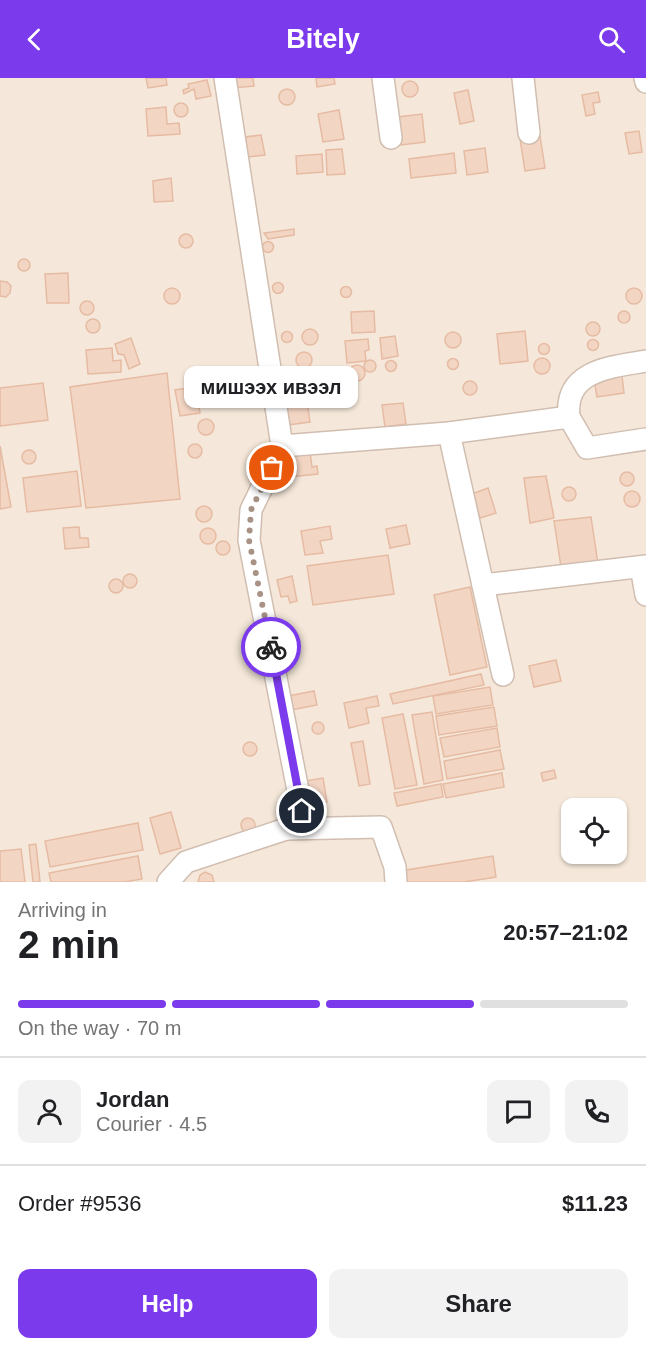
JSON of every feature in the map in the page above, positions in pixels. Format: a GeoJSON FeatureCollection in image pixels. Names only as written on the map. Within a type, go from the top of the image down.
{"type":"FeatureCollection","features":[{"type":"Feature","properties":{"kind":"street"},"geometry":{"type":"LineString","coordinates":[[225,78],[282,446],[251,510],[249,540],[302,811],[286,829]]}},
{"type":"Feature","properties":{"kind":"street"},"geometry":{"type":"LineString","coordinates":[[383,78],[391,138]]}},
{"type":"Feature","properties":{"kind":"street"},"geometry":{"type":"LineString","coordinates":[[523,78],[529,133]]}},
{"type":"Feature","properties":{"kind":"street"},"geometry":{"type":"LineString","coordinates":[[646,361],[600,369],[577,384],[567,404],[569,417],[586,448],[646,439]]}},
{"type":"Feature","properties":{"kind":"street"},"geometry":{"type":"LineString","coordinates":[[282,446],[449,433],[569,417]]}},
{"type":"Feature","properties":{"kind":"street"},"geometry":{"type":"LineString","coordinates":[[449,433],[503,675]]}},
{"type":"Feature","properties":{"kind":"street"},"geometry":{"type":"LineString","coordinates":[[483,585],[644,566],[646,596]]}},
{"type":"Feature","properties":{"kind":"street"},"geometry":{"type":"LineString","coordinates":[[168,882],[186,862],[286,829],[381,827],[395,867],[396,882]]}},
{"type":"Feature","properties":{"kind":"shaded area"},"geometry":{"type":"Polygon","coordinates":[[[0,78],[646,78],[646,882],[0,882],[0,78]]]}},
{"type":"Feature","properties":{"kind":"building"},"geometry":{"type":"Polygon","coordinates":[[[146,78],[166,78],[167,85],[148,88],[146,78]]]}},
{"type":"Feature","properties":{"kind":"building"},"geometry":{"type":"Polygon","coordinates":[[[233,78],[253,78],[254,86],[233,88],[233,78]]]}},
{"type":"Feature","properties":{"kind":"building"},"geometry":{"type":"Polygon","coordinates":[[[316,78],[334,78],[335,84],[317,87],[316,78]]]}},
{"type":"Feature","properties":{"kind":"building"},"geometry":{"type":"Polygon","coordinates":[[[207,80],[211,96],[196,99],[194,89],[184,94],[183,90],[189,88],[188,84],[207,80]]]}},
{"type":"Feature","properties":{"kind":"building"},"geometry":{"type":"Polygon","coordinates":[[[410,81],[418,89],[410,97],[402,89],[410,81]]]}},
{"type":"Feature","properties":{"kind":"building"},"geometry":{"type":"Polygon","coordinates":[[[287,89],[293,91],[295,97],[293,103],[287,105],[281,103],[279,97],[281,91],[287,89]]]}},
{"type":"Feature","properties":{"kind":"building"},"geometry":{"type":"Polygon","coordinates":[[[468,90],[474,121],[460,124],[454,93],[468,90]]]}},
{"type":"Feature","properties":{"kind":"building"},"geometry":{"type":"Polygon","coordinates":[[[598,92],[600,102],[593,103],[595,114],[586,116],[582,95],[598,92]]]}},
{"type":"Feature","properties":{"kind":"building"},"geometry":{"type":"Polygon","coordinates":[[[181,103],[186,105],[188,110],[186,115],[181,117],[176,115],[174,110],[176,105],[181,103]]]}},
{"type":"Feature","properties":{"kind":"building"},"geometry":{"type":"Polygon","coordinates":[[[166,107],[167,124],[179,123],[180,134],[148,136],[146,109],[166,107]]]}},
{"type":"Feature","properties":{"kind":"building"},"geometry":{"type":"Polygon","coordinates":[[[339,110],[344,139],[323,142],[318,114],[339,110]]]}},
{"type":"Feature","properties":{"kind":"building"},"geometry":{"type":"Polygon","coordinates":[[[422,114],[425,142],[401,145],[398,117],[422,114]]]}},
{"type":"Feature","properties":{"kind":"building"},"geometry":{"type":"Polygon","coordinates":[[[639,131],[642,152],[629,154],[625,133],[639,131]]]}},
{"type":"Feature","properties":{"kind":"building"},"geometry":{"type":"Polygon","coordinates":[[[261,135],[265,155],[248,157],[245,137],[261,135]]]}},
{"type":"Feature","properties":{"kind":"building"},"geometry":{"type":"Polygon","coordinates":[[[540,136],[545,168],[525,171],[520,139],[540,136]]]}},
{"type":"Feature","properties":{"kind":"building"},"geometry":{"type":"Polygon","coordinates":[[[485,148],[488,172],[467,175],[464,151],[485,148]]]}},
{"type":"Feature","properties":{"kind":"building"},"geometry":{"type":"Polygon","coordinates":[[[342,149],[345,174],[327,175],[326,150],[342,149]]]}},
{"type":"Feature","properties":{"kind":"building"},"geometry":{"type":"Polygon","coordinates":[[[454,153],[456,173],[411,178],[409,159],[454,153]]]}},
{"type":"Feature","properties":{"kind":"building"},"geometry":{"type":"Polygon","coordinates":[[[322,154],[323,172],[297,174],[296,156],[322,154]]]}},
{"type":"Feature","properties":{"kind":"building"},"geometry":{"type":"Polygon","coordinates":[[[171,178],[173,201],[154,202],[153,181],[171,178]]]}},
{"type":"Feature","properties":{"kind":"building"},"geometry":{"type":"Polygon","coordinates":[[[294,229],[294,235],[268,239],[264,233],[294,229]]]}},
{"type":"Feature","properties":{"kind":"building"},"geometry":{"type":"Polygon","coordinates":[[[183,234],[189,234],[193,241],[189,248],[183,248],[179,244],[179,238],[183,234]]]}},
{"type":"Feature","properties":{"kind":"building"},"geometry":{"type":"Polygon","coordinates":[[[268,242],[272,243],[272,251],[268,252],[264,251],[263,247],[264,243],[268,242]]]}},
{"type":"Feature","properties":{"kind":"building"},"geometry":{"type":"Polygon","coordinates":[[[26,259],[29,260],[29,270],[22,271],[19,270],[18,263],[19,260],[26,259]]]}},
{"type":"Feature","properties":{"kind":"building"},"geometry":{"type":"Polygon","coordinates":[[[68,273],[69,303],[47,303],[45,274],[68,273]]]}},
{"type":"Feature","properties":{"kind":"building"},"geometry":{"type":"Polygon","coordinates":[[[0,281],[7,282],[11,286],[10,293],[6,297],[0,296],[0,281]]]}},
{"type":"Feature","properties":{"kind":"building"},"geometry":{"type":"Polygon","coordinates":[[[278,283],[282,284],[282,292],[278,293],[274,292],[273,288],[274,284],[278,283]]]}},
{"type":"Feature","properties":{"kind":"building"},"geometry":{"type":"Polygon","coordinates":[[[346,287],[350,288],[350,296],[346,297],[342,296],[341,292],[342,288],[346,287]]]}},
{"type":"Feature","properties":{"kind":"building"},"geometry":{"type":"Polygon","coordinates":[[[172,288],[178,290],[180,296],[178,302],[172,304],[166,302],[164,296],[166,290],[172,288]]]}},
{"type":"Feature","properties":{"kind":"building"},"geometry":{"type":"Polygon","coordinates":[[[634,288],[640,290],[642,296],[640,302],[634,304],[628,302],[626,296],[628,290],[634,288]]]}},
{"type":"Feature","properties":{"kind":"building"},"geometry":{"type":"Polygon","coordinates":[[[87,301],[92,303],[94,308],[92,313],[87,315],[82,313],[80,308],[82,303],[87,301]]]}},
{"type":"Feature","properties":{"kind":"building"},"geometry":{"type":"Polygon","coordinates":[[[374,311],[375,332],[352,333],[351,312],[374,311]]]}},
{"type":"Feature","properties":{"kind":"building"},"geometry":{"type":"Polygon","coordinates":[[[626,311],[629,312],[629,322],[622,323],[619,322],[618,315],[619,312],[626,311]]]}},
{"type":"Feature","properties":{"kind":"building"},"geometry":{"type":"Polygon","coordinates":[[[90,319],[96,319],[100,326],[96,333],[90,333],[86,329],[86,323],[90,319]]]}},
{"type":"Feature","properties":{"kind":"building"},"geometry":{"type":"Polygon","coordinates":[[[590,322],[596,322],[600,329],[596,336],[590,336],[586,332],[586,326],[590,322]]]}},
{"type":"Feature","properties":{"kind":"building"},"geometry":{"type":"Polygon","coordinates":[[[310,329],[316,331],[318,337],[316,343],[310,345],[304,343],[302,337],[304,331],[310,329]]]}},
{"type":"Feature","properties":{"kind":"building"},"geometry":{"type":"Polygon","coordinates":[[[525,331],[528,361],[500,364],[497,334],[525,331]]]}},
{"type":"Feature","properties":{"kind":"building"},"geometry":{"type":"Polygon","coordinates":[[[287,332],[291,333],[291,341],[287,342],[283,341],[282,337],[283,333],[287,332]]]}},
{"type":"Feature","properties":{"kind":"building"},"geometry":{"type":"Polygon","coordinates":[[[453,332],[459,334],[461,340],[459,346],[453,348],[447,346],[445,340],[447,334],[453,332]]]}},
{"type":"Feature","properties":{"kind":"building"},"geometry":{"type":"Polygon","coordinates":[[[395,336],[398,356],[382,359],[380,338],[395,336]]]}},
{"type":"Feature","properties":{"kind":"building"},"geometry":{"type":"Polygon","coordinates":[[[131,338],[140,364],[129,369],[124,355],[118,354],[115,344],[131,338]]]}},
{"type":"Feature","properties":{"kind":"building"},"geometry":{"type":"Polygon","coordinates":[[[368,339],[369,350],[365,351],[366,361],[347,363],[345,341],[368,339]]]}},
{"type":"Feature","properties":{"kind":"building"},"geometry":{"type":"Polygon","coordinates":[[[593,339],[599,345],[593,351],[587,345],[593,339]]]}},
{"type":"Feature","properties":{"kind":"building"},"geometry":{"type":"Polygon","coordinates":[[[544,344],[548,345],[548,353],[544,354],[540,353],[539,349],[540,345],[544,344]]]}},
{"type":"Feature","properties":{"kind":"building"},"geometry":{"type":"Polygon","coordinates":[[[112,348],[113,361],[121,360],[121,372],[88,374],[86,350],[112,348]]]}},
{"type":"Feature","properties":{"kind":"building"},"geometry":{"type":"Polygon","coordinates":[[[304,352],[310,354],[312,360],[310,366],[304,368],[298,366],[296,360],[298,354],[304,352]]]}},
{"type":"Feature","properties":{"kind":"building"},"geometry":{"type":"Polygon","coordinates":[[[542,358],[548,360],[550,366],[548,372],[542,374],[536,372],[534,366],[536,360],[542,358]]]}},
{"type":"Feature","properties":{"kind":"building"},"geometry":{"type":"Polygon","coordinates":[[[453,359],[457,360],[457,368],[453,369],[449,368],[448,364],[449,360],[453,359]]]}},
{"type":"Feature","properties":{"kind":"building"},"geometry":{"type":"Polygon","coordinates":[[[372,360],[376,366],[372,372],[368,372],[364,364],[372,360]]]}},
{"type":"Feature","properties":{"kind":"building"},"geometry":{"type":"Polygon","coordinates":[[[391,361],[395,362],[395,370],[391,371],[387,370],[386,366],[387,362],[391,361]]]}},
{"type":"Feature","properties":{"kind":"building"},"geometry":{"type":"Polygon","coordinates":[[[357,365],[363,367],[365,373],[363,379],[357,381],[351,379],[349,373],[351,367],[357,365]]]}},
{"type":"Feature","properties":{"kind":"building"},"geometry":{"type":"Polygon","coordinates":[[[167,373],[180,499],[86,508],[70,387],[167,373]]]}},
{"type":"Feature","properties":{"kind":"building"},"geometry":{"type":"Polygon","coordinates":[[[294,376],[299,378],[301,383],[299,388],[294,390],[289,388],[287,383],[289,378],[294,376]]]}},
{"type":"Feature","properties":{"kind":"building"},"geometry":{"type":"Polygon","coordinates":[[[622,376],[624,393],[597,397],[594,380],[622,376]]]}},
{"type":"Feature","properties":{"kind":"building"},"geometry":{"type":"Polygon","coordinates":[[[470,381],[475,383],[477,388],[475,393],[470,395],[465,393],[463,388],[465,383],[470,381]]]}},
{"type":"Feature","properties":{"kind":"building"},"geometry":{"type":"Polygon","coordinates":[[[43,383],[48,420],[0,426],[0,388],[43,383]]]}},
{"type":"Feature","properties":{"kind":"building"},"geometry":{"type":"Polygon","coordinates":[[[196,387],[200,413],[180,416],[175,390],[196,387]]]}},
{"type":"Feature","properties":{"kind":"building"},"geometry":{"type":"Polygon","coordinates":[[[307,402],[310,422],[288,425],[285,404],[307,402]]]}},
{"type":"Feature","properties":{"kind":"building"},"geometry":{"type":"Polygon","coordinates":[[[403,403],[406,424],[385,427],[382,405],[403,403]]]}},
{"type":"Feature","properties":{"kind":"building"},"geometry":{"type":"Polygon","coordinates":[[[206,419],[212,421],[214,427],[212,433],[206,435],[200,433],[198,427],[200,421],[206,419]]]}},
{"type":"Feature","properties":{"kind":"building"},"geometry":{"type":"Polygon","coordinates":[[[195,444],[200,446],[202,451],[200,456],[195,458],[190,456],[188,451],[190,446],[195,444]]]}},
{"type":"Feature","properties":{"kind":"building"},"geometry":{"type":"Polygon","coordinates":[[[0,446],[11,507],[0,509],[0,446]]]}},
{"type":"Feature","properties":{"kind":"building"},"geometry":{"type":"Polygon","coordinates":[[[29,450],[34,452],[36,457],[34,462],[29,464],[24,462],[22,457],[24,452],[29,450]]]}},
{"type":"Feature","properties":{"kind":"building"},"geometry":{"type":"Polygon","coordinates":[[[310,452],[312,467],[317,466],[318,474],[290,477],[288,454],[310,452]]]}},
{"type":"Feature","properties":{"kind":"building"},"geometry":{"type":"Polygon","coordinates":[[[77,471],[81,506],[27,512],[23,478],[77,471]]]}},
{"type":"Feature","properties":{"kind":"building"},"geometry":{"type":"Polygon","coordinates":[[[624,472],[630,472],[634,479],[630,486],[624,486],[620,482],[620,476],[624,472]]]}},
{"type":"Feature","properties":{"kind":"building"},"geometry":{"type":"Polygon","coordinates":[[[546,476],[554,518],[530,523],[524,478],[546,476]]]}},
{"type":"Feature","properties":{"kind":"building"},"geometry":{"type":"Polygon","coordinates":[[[566,487],[572,487],[576,494],[572,501],[566,501],[562,497],[562,491],[566,487]]]}},
{"type":"Feature","properties":{"kind":"building"},"geometry":{"type":"Polygon","coordinates":[[[488,488],[496,513],[480,518],[472,494],[488,488]]]}},
{"type":"Feature","properties":{"kind":"building"},"geometry":{"type":"Polygon","coordinates":[[[632,491],[638,493],[640,499],[638,505],[632,507],[626,505],[624,499],[626,493],[632,491]]]}},
{"type":"Feature","properties":{"kind":"building"},"geometry":{"type":"Polygon","coordinates":[[[204,506],[210,508],[212,514],[210,520],[204,522],[198,520],[196,514],[198,508],[204,506]]]}},
{"type":"Feature","properties":{"kind":"building"},"geometry":{"type":"Polygon","coordinates":[[[591,517],[598,564],[561,567],[554,521],[591,517]]]}},
{"type":"Feature","properties":{"kind":"building"},"geometry":{"type":"Polygon","coordinates":[[[406,525],[410,544],[390,548],[386,529],[406,525]]]}},
{"type":"Feature","properties":{"kind":"building"},"geometry":{"type":"Polygon","coordinates":[[[330,526],[332,539],[320,541],[323,553],[305,555],[301,531],[330,526]]]}},
{"type":"Feature","properties":{"kind":"building"},"geometry":{"type":"Polygon","coordinates":[[[79,527],[80,538],[88,538],[89,547],[65,549],[63,528],[79,527]]]}},
{"type":"Feature","properties":{"kind":"building"},"geometry":{"type":"Polygon","coordinates":[[[208,528],[214,530],[216,536],[214,542],[208,544],[202,542],[200,536],[202,530],[208,528]]]}},
{"type":"Feature","properties":{"kind":"building"},"geometry":{"type":"Polygon","coordinates":[[[223,541],[228,543],[230,548],[228,553],[223,555],[218,553],[216,548],[218,543],[223,541]]]}},
{"type":"Feature","properties":{"kind":"building"},"geometry":{"type":"Polygon","coordinates":[[[388,555],[394,594],[313,605],[307,566],[388,555]]]}},
{"type":"Feature","properties":{"kind":"building"},"geometry":{"type":"Polygon","coordinates":[[[127,574],[133,574],[137,581],[133,588],[127,588],[123,584],[123,578],[127,574]]]}},
{"type":"Feature","properties":{"kind":"building"},"geometry":{"type":"Polygon","coordinates":[[[292,576],[297,601],[290,603],[288,596],[281,597],[277,580],[292,576]]]}},
{"type":"Feature","properties":{"kind":"building"},"geometry":{"type":"Polygon","coordinates":[[[113,579],[119,579],[123,586],[119,593],[113,593],[109,589],[109,583],[113,579]]]}},
{"type":"Feature","properties":{"kind":"building"},"geometry":{"type":"Polygon","coordinates":[[[470,587],[487,667],[450,675],[434,595],[470,587]]]}},
{"type":"Feature","properties":{"kind":"building"},"geometry":{"type":"Polygon","coordinates":[[[556,660],[561,681],[534,687],[529,666],[556,660]]]}},
{"type":"Feature","properties":{"kind":"building"},"geometry":{"type":"Polygon","coordinates":[[[481,674],[484,685],[393,704],[390,694],[481,674]]]}},
{"type":"Feature","properties":{"kind":"building"},"geometry":{"type":"Polygon","coordinates":[[[490,687],[493,705],[436,714],[433,696],[490,687]]]}},
{"type":"Feature","properties":{"kind":"building"},"geometry":{"type":"Polygon","coordinates":[[[314,691],[317,705],[291,710],[288,696],[314,691]]]}},
{"type":"Feature","properties":{"kind":"building"},"geometry":{"type":"Polygon","coordinates":[[[377,696],[379,706],[366,708],[369,723],[349,728],[344,703],[377,696]]]}},
{"type":"Feature","properties":{"kind":"building"},"geometry":{"type":"Polygon","coordinates":[[[494,707],[497,726],[439,735],[436,716],[494,707]]]}},
{"type":"Feature","properties":{"kind":"building"},"geometry":{"type":"Polygon","coordinates":[[[432,712],[443,780],[424,784],[412,715],[432,712]]]}},
{"type":"Feature","properties":{"kind":"building"},"geometry":{"type":"Polygon","coordinates":[[[403,714],[417,785],[395,789],[382,718],[403,714]]]}},
{"type":"Feature","properties":{"kind":"building"},"geometry":{"type":"Polygon","coordinates":[[[320,722],[324,728],[320,734],[316,734],[312,726],[320,722]]]}},
{"type":"Feature","properties":{"kind":"building"},"geometry":{"type":"Polygon","coordinates":[[[497,728],[500,747],[444,757],[440,738],[497,728]]]}},
{"type":"Feature","properties":{"kind":"building"},"geometry":{"type":"Polygon","coordinates":[[[363,741],[370,784],[359,786],[351,743],[363,741]]]}},
{"type":"Feature","properties":{"kind":"building"},"geometry":{"type":"Polygon","coordinates":[[[247,742],[253,742],[257,749],[253,756],[247,756],[243,752],[243,746],[247,742]]]}},
{"type":"Feature","properties":{"kind":"building"},"geometry":{"type":"Polygon","coordinates":[[[500,750],[504,769],[447,779],[444,761],[500,750]]]}},
{"type":"Feature","properties":{"kind":"building"},"geometry":{"type":"Polygon","coordinates":[[[554,770],[556,778],[543,781],[541,773],[554,770]]]}},
{"type":"Feature","properties":{"kind":"building"},"geometry":{"type":"Polygon","coordinates":[[[502,773],[504,787],[446,798],[443,784],[502,773]]]}},
{"type":"Feature","properties":{"kind":"building"},"geometry":{"type":"Polygon","coordinates":[[[323,778],[327,802],[309,805],[305,781],[323,778]]]}},
{"type":"Feature","properties":{"kind":"building"},"geometry":{"type":"Polygon","coordinates":[[[441,784],[443,797],[397,806],[394,793],[441,784]]]}},
{"type":"Feature","properties":{"kind":"building"},"geometry":{"type":"Polygon","coordinates":[[[171,812],[181,848],[160,854],[150,818],[171,812]]]}},
{"type":"Feature","properties":{"kind":"building"},"geometry":{"type":"Polygon","coordinates":[[[245,818],[251,818],[255,825],[251,832],[245,832],[241,828],[241,822],[245,818]]]}},
{"type":"Feature","properties":{"kind":"building"},"geometry":{"type":"Polygon","coordinates":[[[138,823],[143,850],[50,867],[45,841],[138,823]]]}},
{"type":"Feature","properties":{"kind":"building"},"geometry":{"type":"Polygon","coordinates":[[[36,844],[40,882],[33,882],[29,845],[36,844]]]}},
{"type":"Feature","properties":{"kind":"building"},"geometry":{"type":"Polygon","coordinates":[[[21,849],[25,882],[0,882],[0,851],[21,849]]]}},
{"type":"Feature","properties":{"kind":"building"},"geometry":{"type":"Polygon","coordinates":[[[138,856],[142,879],[125,882],[51,882],[49,873],[138,856]]]}},
{"type":"Feature","properties":{"kind":"building"},"geometry":{"type":"Polygon","coordinates":[[[493,856],[496,877],[464,882],[401,882],[400,871],[493,856]]]}},
{"type":"Feature","properties":{"kind":"building"},"geometry":{"type":"Polygon","coordinates":[[[205,872],[212,875],[214,882],[198,882],[200,875],[205,872]]]}},
{"type":"Feature","properties":{"kind":"way so far"},"geometry":{"type":"LineString","coordinates":[[271,647],[249,540],[251,510],[272,468]]}},
{"type":"Feature","properties":{"kind":"place","name":"мишээх ивээл"},"geometry":{"type":"Point","coordinates":[272,468]}},
{"type":"Feature","properties":{"kind":"route"},"geometry":{"type":"LineString","coordinates":[[271,647],[302,811]]}}]}
